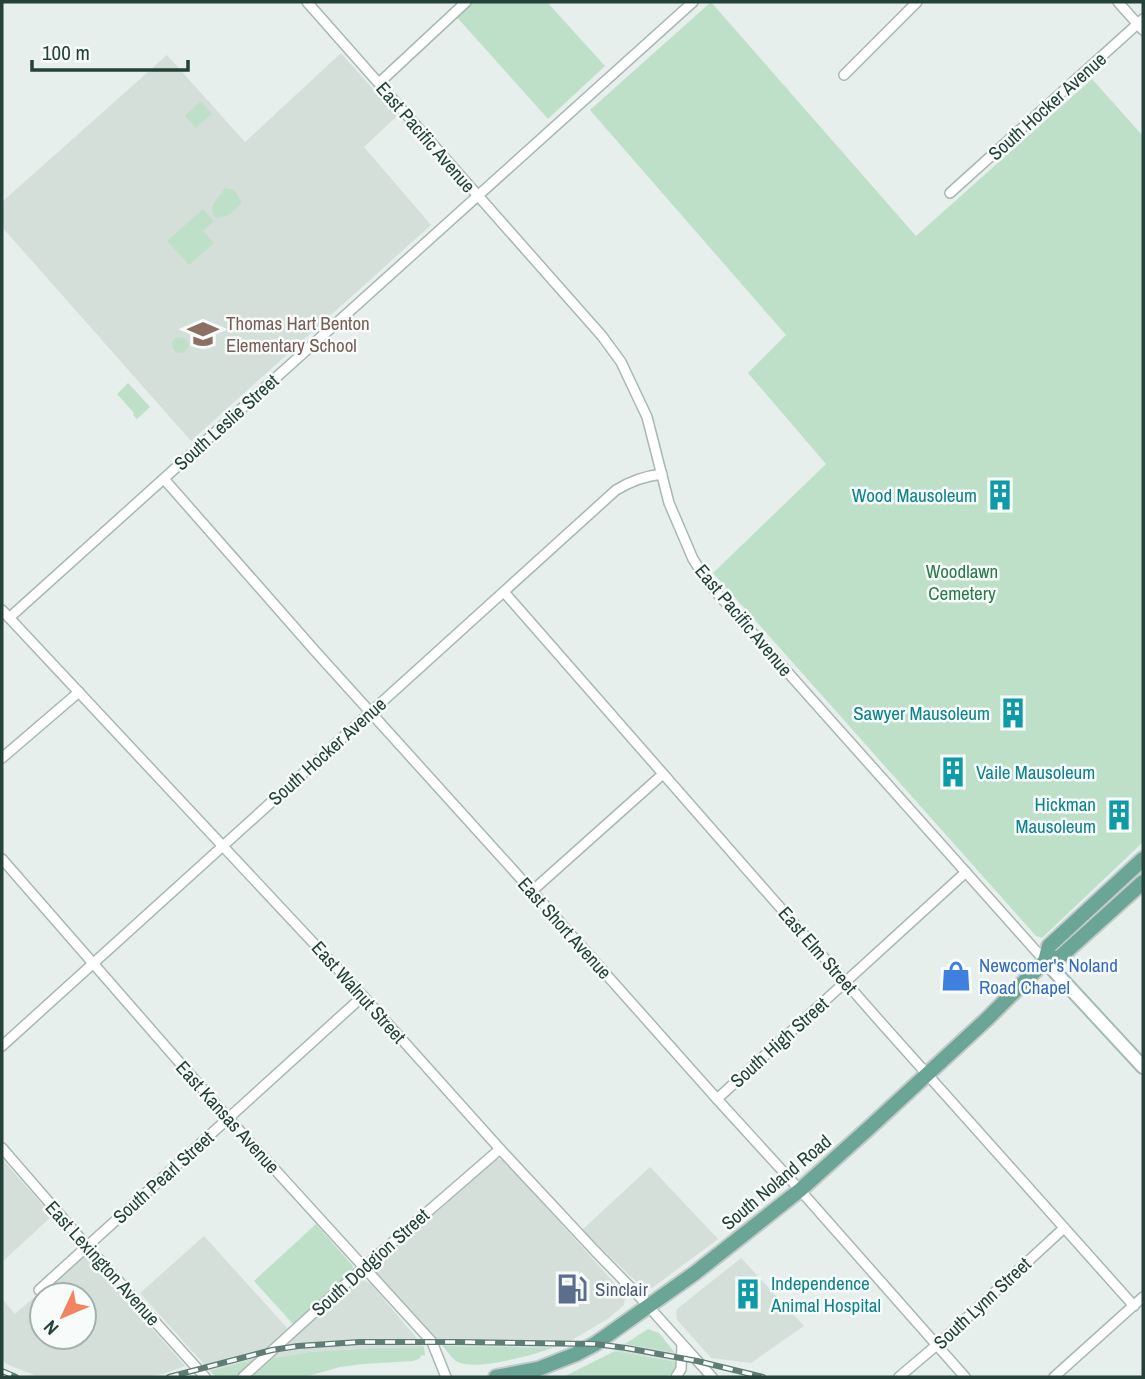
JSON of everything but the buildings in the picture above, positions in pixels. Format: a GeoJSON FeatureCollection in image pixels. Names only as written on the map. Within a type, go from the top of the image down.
{"type":"FeatureCollection","features":[{"type":"Feature","properties":{"kind":"main road","name":"South Noland Road"},"geometry":{"type":"LineString","coordinates":[[1045,961],[1049,946],[1143,859]]}},
{"type":"Feature","properties":{"kind":"main road","name":"South Noland Road"},"geometry":{"type":"LineString","coordinates":[[496,1377],[538,1369],[595,1344],[706,1265],[800,1190],[987,1019],[1045,961],[1060,957],[1143,882]]}},
{"type":"Feature","properties":{"kind":"street","name":"East Pacific Avenue"},"geometry":{"type":"LineString","coordinates":[[307,2],[602,336],[621,362],[647,417],[668,503],[692,559],[709,584],[1143,1067]]}},
{"type":"Feature","properties":{"kind":"street"},"geometry":{"type":"LineString","coordinates":[[379,83],[466,2]]}},
{"type":"Feature","properties":{"kind":"street","name":"South Leslie Street"},"geometry":{"type":"LineString","coordinates":[[9,618],[693,2]]}},
{"type":"Feature","properties":{"kind":"street"},"geometry":{"type":"LineString","coordinates":[[844,75],[917,2]]}},
{"type":"Feature","properties":{"kind":"street"},"geometry":{"type":"LineString","coordinates":[[1118,2],[1142,25]]}},
{"type":"Feature","properties":{"kind":"street","name":"South Hocker Avenue"},"geometry":{"type":"LineString","coordinates":[[950,193],[1142,25]]}},
{"type":"Feature","properties":{"kind":"street","name":"South Hocker Avenue"},"geometry":{"type":"LineString","coordinates":[[2,1046],[616,490],[636,479],[662,474]]}},
{"type":"Feature","properties":{"kind":"street","name":"East Short Avenue"},"geometry":{"type":"LineString","coordinates":[[164,479],[965,1377]]}},
{"type":"Feature","properties":{"kind":"street","name":"East Elm Street"},"geometry":{"type":"LineString","coordinates":[[504,592],[926,1074],[1134,1306]]}},
{"type":"Feature","properties":{"kind":"street","name":"East Walnut Street"},"geometry":{"type":"LineString","coordinates":[[2,610],[363,996],[499,1149],[712,1377]]}},
{"type":"Feature","properties":{"kind":"street"},"geometry":{"type":"LineString","coordinates":[[2,758],[79,692]]}},
{"type":"Feature","properties":{"kind":"street"},"geometry":{"type":"LineString","coordinates":[[532,891],[663,774]]}},
{"type":"Feature","properties":{"kind":"street","name":"East Kansas Avenue"},"geometry":{"type":"LineString","coordinates":[[2,859],[228,1118],[432,1342],[446,1377]]}},
{"type":"Feature","properties":{"kind":"street","name":"South High Street"},"geometry":{"type":"LineString","coordinates":[[717,1099],[966,872]]}},
{"type":"Feature","properties":{"kind":"street","name":"South Pearl Street"},"geometry":{"type":"LineString","coordinates":[[48,1281],[363,996]]}},
{"type":"Feature","properties":{"kind":"street","name":"East Lexington Avenue"},"geometry":{"type":"LineString","coordinates":[[2,1148],[205,1377]]}},
{"type":"Feature","properties":{"kind":"street","name":"South Dodgion Street"},"geometry":{"type":"LineString","coordinates":[[243,1377],[363,1267],[499,1149]]}},
{"type":"Feature","properties":{"kind":"street","name":"South Lynn Street"},"geometry":{"type":"LineString","coordinates":[[899,1377],[1064,1228]]}},
{"type":"Feature","properties":{"kind":"street"},"geometry":{"type":"LineString","coordinates":[[1054,1377],[1143,1297]]}},
{"type":"Feature","properties":{"kind":"street"},"geometry":{"type":"LineString","coordinates":[[676,1377],[681,1369],[682,1344]]}},
{"type":"Feature","properties":{"kind":"shaded area","name":"Thomas Hart Benton Elementary School"},"geometry":{"type":"Polygon","coordinates":[[[341,53],[397,116],[364,147],[431,225],[191,441],[2,227],[2,202],[167,55],[245,142],[341,53]]]}},
{"type":"Feature","properties":{"kind":"shaded area"},"geometry":{"type":"Polygon","coordinates":[[[2,1159],[52,1216],[2,1262],[2,1159]]]}},
{"type":"Feature","properties":{"kind":"shaded area"},"geometry":{"type":"Polygon","coordinates":[[[498,1159],[503,1160],[625,1297],[624,1305],[609,1318],[572,1340],[552,1348],[443,1346],[373,1269],[375,1264],[498,1159]]]}},
{"type":"Feature","properties":{"kind":"shaded area"},"geometry":{"type":"Polygon","coordinates":[[[650,1167],[718,1239],[652,1288],[644,1289],[582,1230],[650,1167]]]}},
{"type":"Feature","properties":{"kind":"shaded area"},"geometry":{"type":"Polygon","coordinates":[[[204,1236],[289,1330],[256,1359],[210,1371],[140,1293],[204,1236]]]}},
{"type":"Feature","properties":{"kind":"shaded area"},"geometry":{"type":"Polygon","coordinates":[[[85,1253],[185,1366],[163,1374],[143,1377],[39,1377],[2,1361],[2,1299],[15,1314],[28,1303],[28,1351],[98,1351],[98,1281],[53,1281],[85,1253]]]}},
{"type":"Feature","properties":{"kind":"shaded area"},"geometry":{"type":"Polygon","coordinates":[[[741,1258],[804,1326],[751,1363],[711,1358],[677,1320],[676,1312],[741,1258]]]}},
{"type":"Feature","properties":{"kind":"shaded area"},"geometry":{"type":"Polygon","coordinates":[[[357,1280],[371,1284],[424,1347],[310,1352],[272,1358],[288,1342],[357,1280]]]}},
{"type":"Feature","properties":{"kind":"shaded area"},"geometry":{"type":"Polygon","coordinates":[[[625,1344],[675,1353],[675,1361],[615,1351],[625,1344]]]}},
{"type":"Feature","properties":{"kind":"green space"},"geometry":{"type":"Polygon","coordinates":[[[469,2],[547,2],[605,66],[548,119],[455,15],[469,2]]]}},
{"type":"Feature","properties":{"kind":"green space","name":"Woodlawn Cemetery"},"geometry":{"type":"Polygon","coordinates":[[[711,2],[916,236],[1092,79],[1143,136],[1143,842],[1042,938],[1036,936],[713,573],[826,464],[748,373],[786,335],[590,110],[711,2]]]}},
{"type":"Feature","properties":{"kind":"green space"},"geometry":{"type":"Polygon","coordinates":[[[201,101],[212,114],[196,128],[185,116],[201,101]]]}},
{"type":"Feature","properties":{"kind":"green space"},"geometry":{"type":"Polygon","coordinates":[[[225,188],[234,190],[242,202],[231,213],[216,218],[212,206],[225,188]]]}},
{"type":"Feature","properties":{"kind":"green space"},"geometry":{"type":"Polygon","coordinates":[[[203,209],[214,221],[203,231],[214,243],[189,265],[167,241],[203,209]]]}},
{"type":"Feature","properties":{"kind":"green space"},"geometry":{"type":"Polygon","coordinates":[[[177,337],[183,337],[188,345],[186,351],[177,353],[172,348],[172,342],[177,337]]]}},
{"type":"Feature","properties":{"kind":"green space"},"geometry":{"type":"Polygon","coordinates":[[[128,383],[150,407],[137,419],[117,394],[128,383]]]}},
{"type":"Feature","properties":{"kind":"green space"},"geometry":{"type":"Polygon","coordinates":[[[316,1224],[353,1266],[352,1271],[293,1324],[254,1281],[316,1224]]]}},
{"type":"Feature","properties":{"kind":"green space"},"geometry":{"type":"Polygon","coordinates":[[[648,1329],[659,1333],[675,1353],[625,1344],[648,1329]]]}},
{"type":"Feature","properties":{"kind":"green space"},"geometry":{"type":"Polygon","coordinates":[[[443,1346],[552,1348],[519,1358],[477,1365],[458,1362],[443,1346]]]}},
{"type":"Feature","properties":{"kind":"green space"},"geometry":{"type":"Polygon","coordinates":[[[424,1347],[425,1356],[413,1361],[340,1367],[305,1377],[252,1377],[272,1358],[310,1352],[424,1347]]]}},
{"type":"Feature","properties":{"kind":"green space"},"geometry":{"type":"Polygon","coordinates":[[[615,1351],[678,1362],[677,1367],[665,1377],[563,1377],[615,1351]]]}},
{"type":"Feature","properties":{"kind":"green space"},"geometry":{"type":"Polygon","coordinates":[[[256,1359],[235,1377],[216,1377],[210,1371],[256,1359]]]}},
{"type":"Feature","properties":{"kind":"railway"},"geometry":{"type":"LineString","coordinates":[[169,1377],[272,1350],[359,1342],[595,1344],[697,1361],[763,1377]]}},
{"type":"Feature","properties":{"kind":"railway"},"geometry":{"type":"LineString","coordinates":[[2,1371],[16,1377]]}},
{"type":"Feature","properties":{"kind":"place","name":"Thomas Hart Benton Elementary School"},"geometry":{"type":"Point","coordinates":[203,334]}},
{"type":"Feature","properties":{"kind":"place","name":"Wood Mausoleum"},"geometry":{"type":"Point","coordinates":[1000,495]}},
{"type":"Feature","properties":{"kind":"place","name":"Sawyer Mausoleum"},"geometry":{"type":"Point","coordinates":[1013,713]}},
{"type":"Feature","properties":{"kind":"place","name":"Vaile Mausoleum"},"geometry":{"type":"Point","coordinates":[953,772]}},
{"type":"Feature","properties":{"kind":"place","name":"Hickman Mausoleum"},"geometry":{"type":"Point","coordinates":[1119,815]}},
{"type":"Feature","properties":{"kind":"place","name":"Newcomer's Noland Road Chapel"},"geometry":{"type":"Point","coordinates":[956,976]}},
{"type":"Feature","properties":{"kind":"place","name":"Sinclair"},"geometry":{"type":"Point","coordinates":[572,1289]}},
{"type":"Feature","properties":{"kind":"place","name":"Independence Animal Hospital"},"geometry":{"type":"Point","coordinates":[748,1294]}}]}
